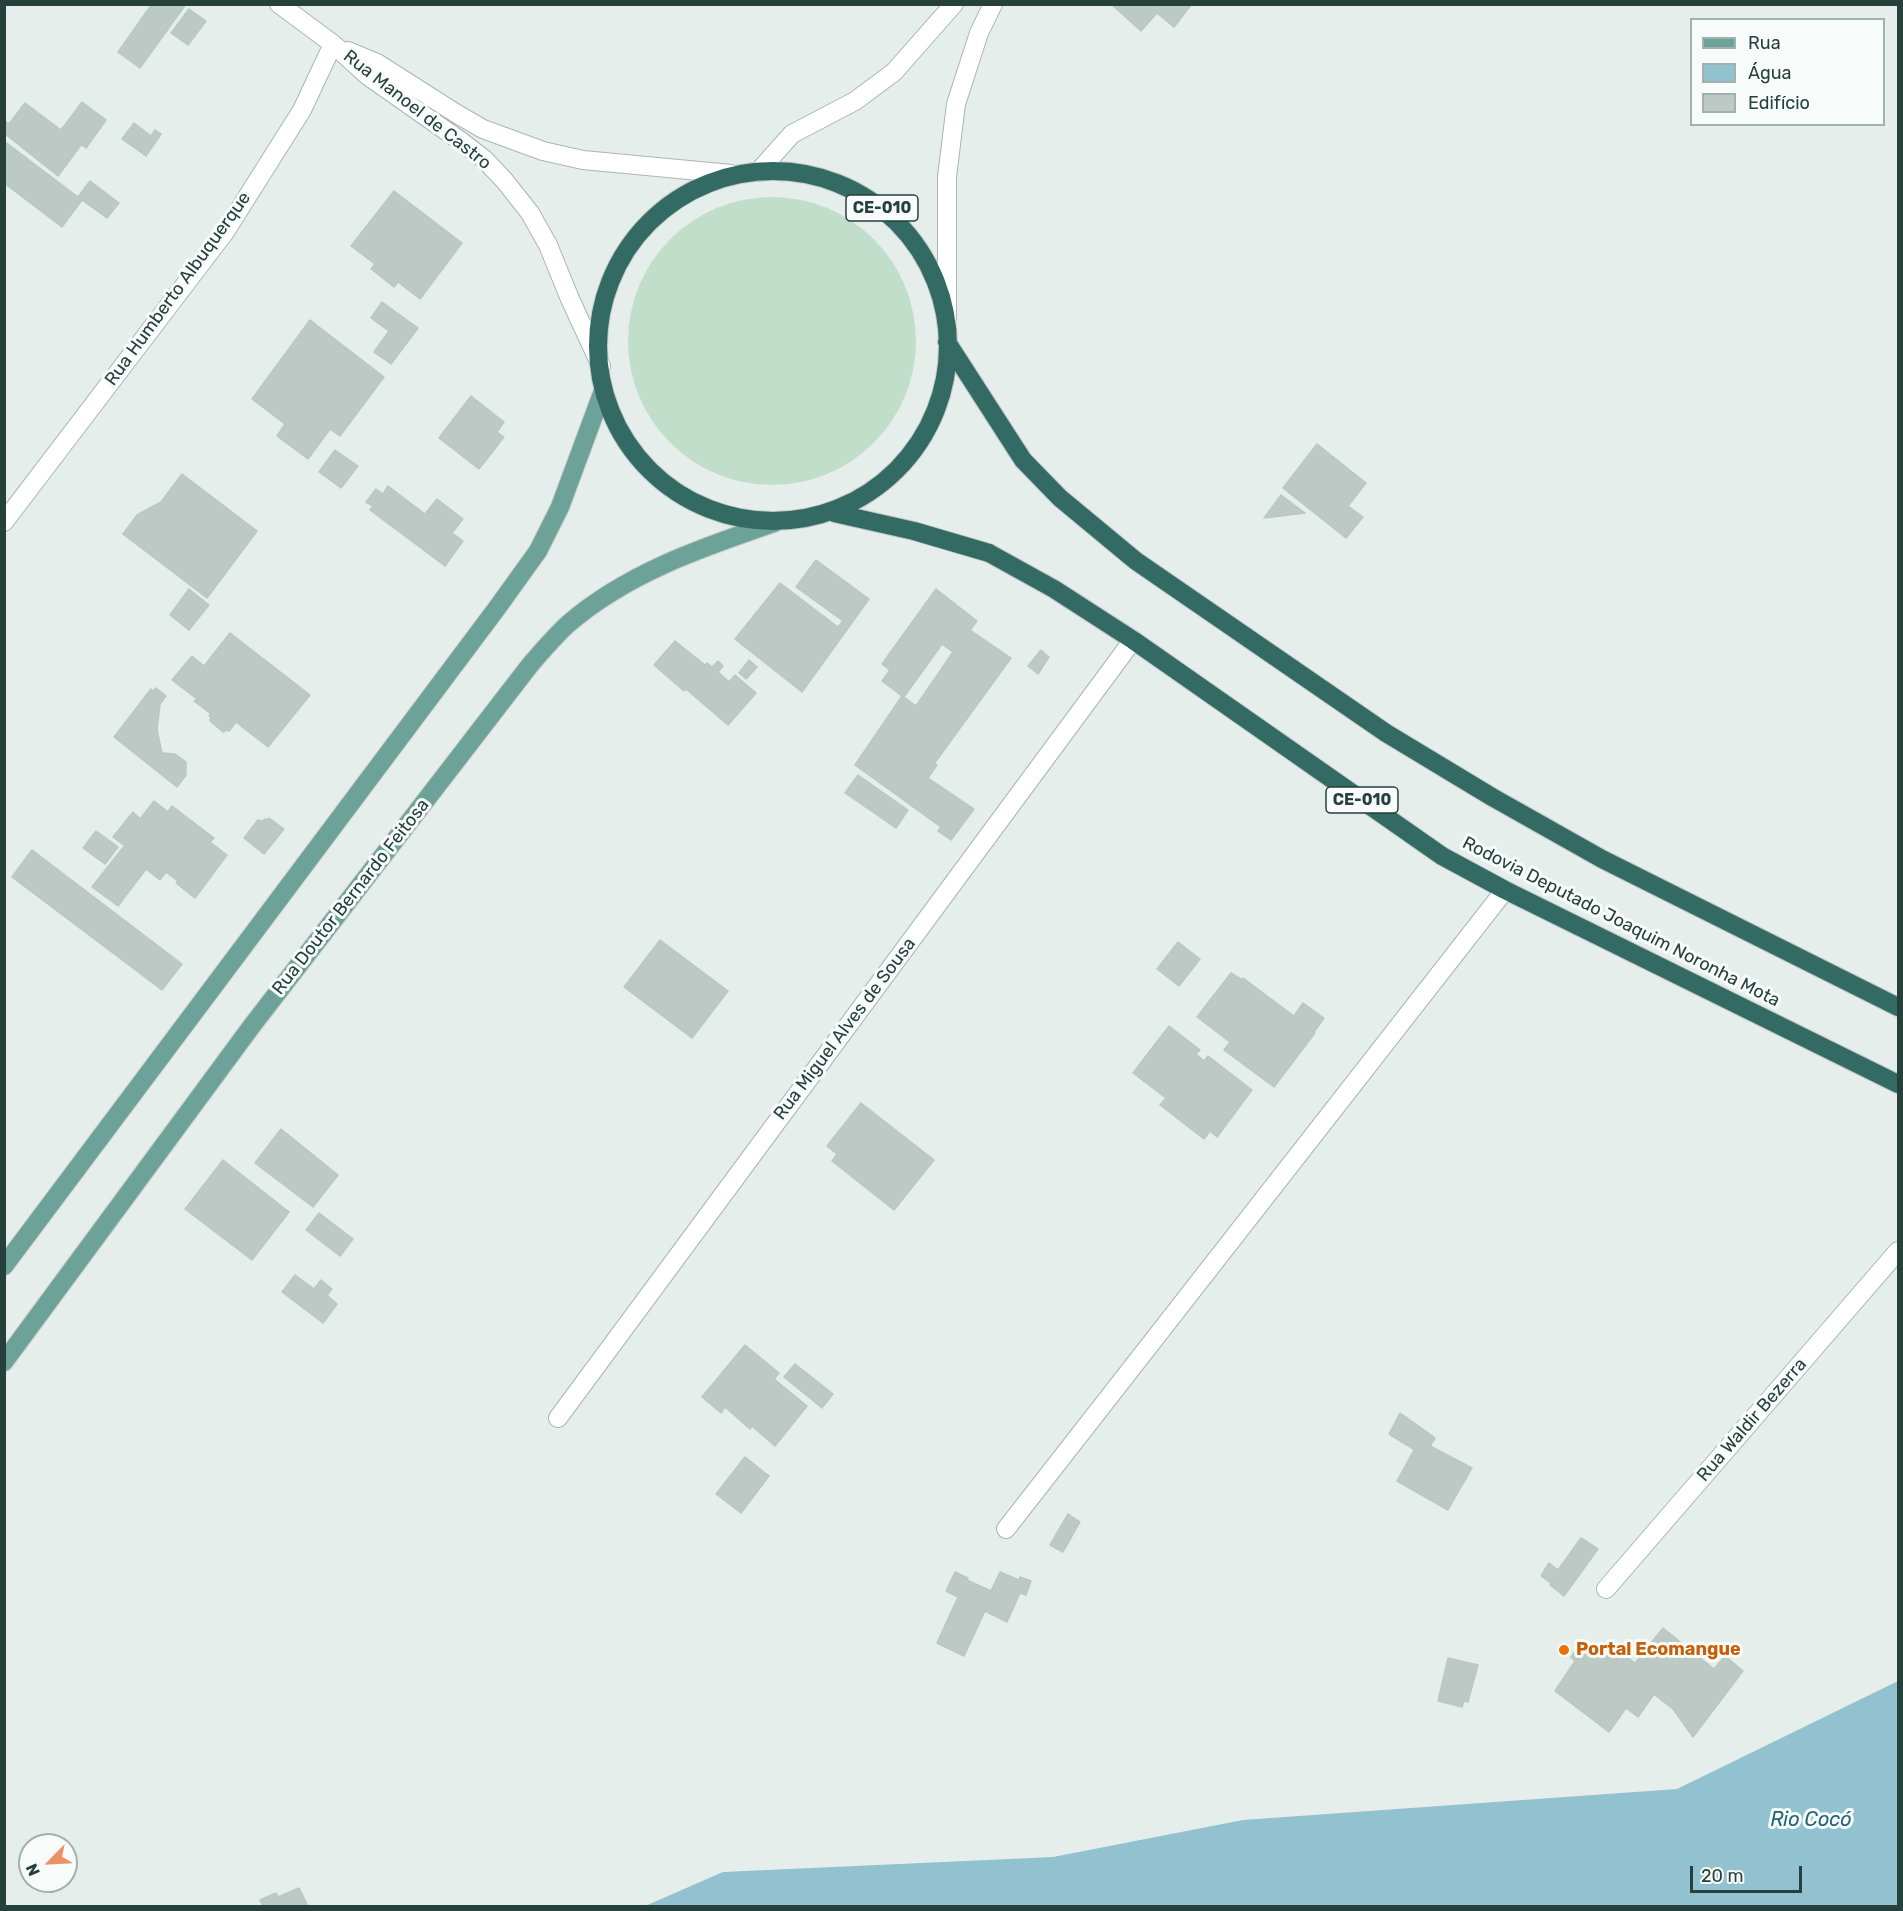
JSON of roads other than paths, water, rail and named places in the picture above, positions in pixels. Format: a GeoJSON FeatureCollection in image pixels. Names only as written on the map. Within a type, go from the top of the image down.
{"type":"FeatureCollection","features":[{"type":"Feature","properties":{"kind":"highway","name":"CE-010"},"geometry":{"type":"LineString","coordinates":[[787,170],[841,182],[889,212],[927,260],[947,318],[946,379],[926,436],[886,482],[834,513],[774,523],[713,511],[664,484],[627,442],[603,391],[598,336],[609,281],[638,232],[680,195],[731,174],[758,172],[787,170]]}},
{"type":"Feature","properties":{"kind":"highway"},"geometry":{"type":"LineString","coordinates":[[947,342],[1023,460],[1060,498],[1136,561],[1386,733],[1492,796],[1602,859],[1899,1007]]}},
{"type":"Feature","properties":{"kind":"highway","name":"Rodovia Deputado Joaquim Noronha Mota"},"geometry":{"type":"LineString","coordinates":[[834,513],[914,531],[989,553],[1054,588],[1133,640],[1442,856],[1504,890],[1899,1084]]}},
{"type":"Feature","properties":{"kind":"main road"},"geometry":{"type":"LineString","coordinates":[[4,1266],[538,551],[560,507],[603,391]]}},
{"type":"Feature","properties":{"kind":"main road","name":"Rua Doutor Bernardo Feitosa"},"geometry":{"type":"LineString","coordinates":[[4,1362],[251,1027],[550,642],[584,612],[635,578],[700,548],[774,523]]}},
{"type":"Feature","properties":{"kind":"street","name":"Rua Manoel de Castro"},"geometry":{"type":"LineString","coordinates":[[279,4],[333,44],[368,76],[470,148],[504,180],[530,213],[548,245],[601,366]]}},
{"type":"Feature","properties":{"kind":"street"},"geometry":{"type":"LineString","coordinates":[[758,172],[792,134],[855,101],[894,72],[954,4]]}},
{"type":"Feature","properties":{"kind":"street"},"geometry":{"type":"LineString","coordinates":[[947,318],[947,177],[956,104],[979,33],[993,4]]}},
{"type":"Feature","properties":{"kind":"street","name":"Rua Manoel de Castro"},"geometry":{"type":"LineString","coordinates":[[333,44],[377,63],[483,129],[543,151],[583,160],[731,174]]}},
{"type":"Feature","properties":{"kind":"street","name":"Rua Humberto Albuquerque"},"geometry":{"type":"LineString","coordinates":[[4,522],[225,232],[302,110],[333,44]]}},
{"type":"Feature","properties":{"kind":"street","name":"Rua Miguel Alves de Sousa"},"geometry":{"type":"LineString","coordinates":[[558,1418],[1133,640]]}},
{"type":"Feature","properties":{"kind":"street"},"geometry":{"type":"LineString","coordinates":[[1006,1529],[1504,890]]}},
{"type":"Feature","properties":{"kind":"street","name":"Rua Waldir Bezerra"},"geometry":{"type":"LineString","coordinates":[[1606,1589],[1899,1251]]}},
{"type":"Feature","properties":{"kind":"water","name":"Rio Cocó"},"geometry":{"type":"Polygon","coordinates":[[[1898,1681],[1898,1906],[645,1906],[723,1872],[1053,1857],[1243,1820],[1677,1789],[1898,1681]]]}},
{"type":"Feature","properties":{"kind":"place","name":"Portal Ecomangue"},"geometry":{"type":"Point","coordinates":[1564,1650]}}]}
